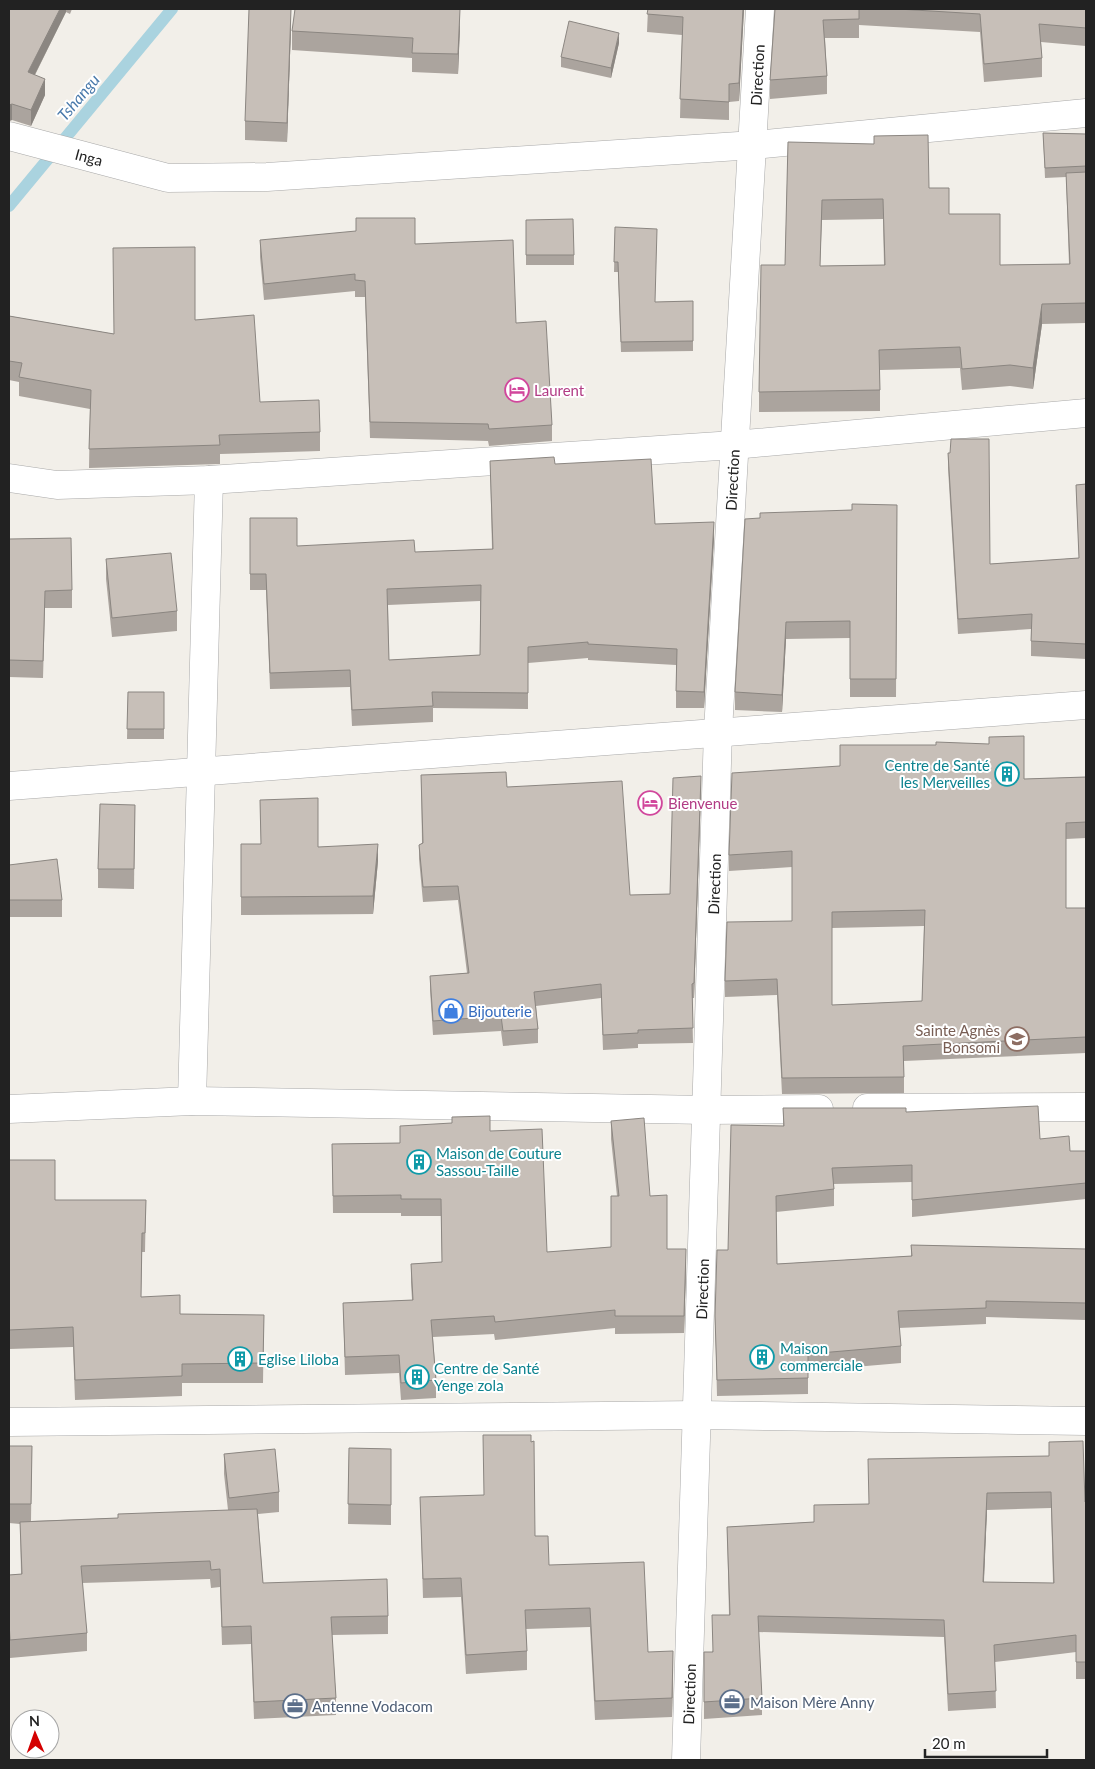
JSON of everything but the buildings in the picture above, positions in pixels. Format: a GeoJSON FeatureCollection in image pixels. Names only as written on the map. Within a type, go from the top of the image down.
{"type":"FeatureCollection","features":[{"type":"Feature","properties":{"kind":"street","name":"Direction"},"geometry":{"type":"LineString","coordinates":[[686,1760],[718,731],[734,445],[754,145],[760,9]]}},
{"type":"Feature","properties":{"kind":"street","name":"Inga"},"geometry":{"type":"LineString","coordinates":[[9,136],[168,178],[267,177],[754,145],[1086,113]]}},
{"type":"Feature","properties":{"kind":"street"},"geometry":{"type":"LineString","coordinates":[[9,478],[57,485],[210,480],[734,445],[1086,413]]}},
{"type":"Feature","properties":{"kind":"street"},"geometry":{"type":"LineString","coordinates":[[192,1101],[210,480]]}},
{"type":"Feature","properties":{"kind":"street"},"geometry":{"type":"LineString","coordinates":[[9,786],[201,773],[718,731],[1086,705]]}},
{"type":"Feature","properties":{"kind":"street"},"geometry":{"type":"LineString","coordinates":[[9,1109],[192,1101],[707,1110],[1086,1107]]}},
{"type":"Feature","properties":{"kind":"street"},"geometry":{"type":"LineString","coordinates":[[9,1422],[698,1415],[1086,1421]]}},
{"type":"Feature","properties":{"kind":"waterway","name":"Tshangu"},"geometry":{"type":"LineString","coordinates":[[9,206],[172,9]]}},
{"type":"Feature","properties":{"kind":"place","name":"Laurent"},"geometry":{"type":"Point","coordinates":[517,390]}},
{"type":"Feature","properties":{"kind":"place","name":"Centre de Santé les Merveilles"},"geometry":{"type":"Point","coordinates":[1007,774]}},
{"type":"Feature","properties":{"kind":"place","name":"Bienvenue"},"geometry":{"type":"Point","coordinates":[650,803]}},
{"type":"Feature","properties":{"kind":"place","name":"Bijouterie"},"geometry":{"type":"Point","coordinates":[451,1011]}},
{"type":"Feature","properties":{"kind":"place","name":"Sainte Agnès Bonsomi"},"geometry":{"type":"Point","coordinates":[1017,1039]}},
{"type":"Feature","properties":{"kind":"place","name":"Maison de Couture Sassou-Taille"},"geometry":{"type":"Point","coordinates":[419,1162]}},
{"type":"Feature","properties":{"kind":"place","name":"Maison commerciale"},"geometry":{"type":"Point","coordinates":[762,1357]}},
{"type":"Feature","properties":{"kind":"place","name":"Eglise Liloba"},"geometry":{"type":"Point","coordinates":[240,1359]}},
{"type":"Feature","properties":{"kind":"place","name":"Centre de Santé Yenge zola"},"geometry":{"type":"Point","coordinates":[417,1377]}},
{"type":"Feature","properties":{"kind":"place","name":"Maison Mère Anny"},"geometry":{"type":"Point","coordinates":[732,1702]}},
{"type":"Feature","properties":{"kind":"place","name":"Antenne Vodacom"},"geometry":{"type":"Point","coordinates":[295,1706]}}]}
